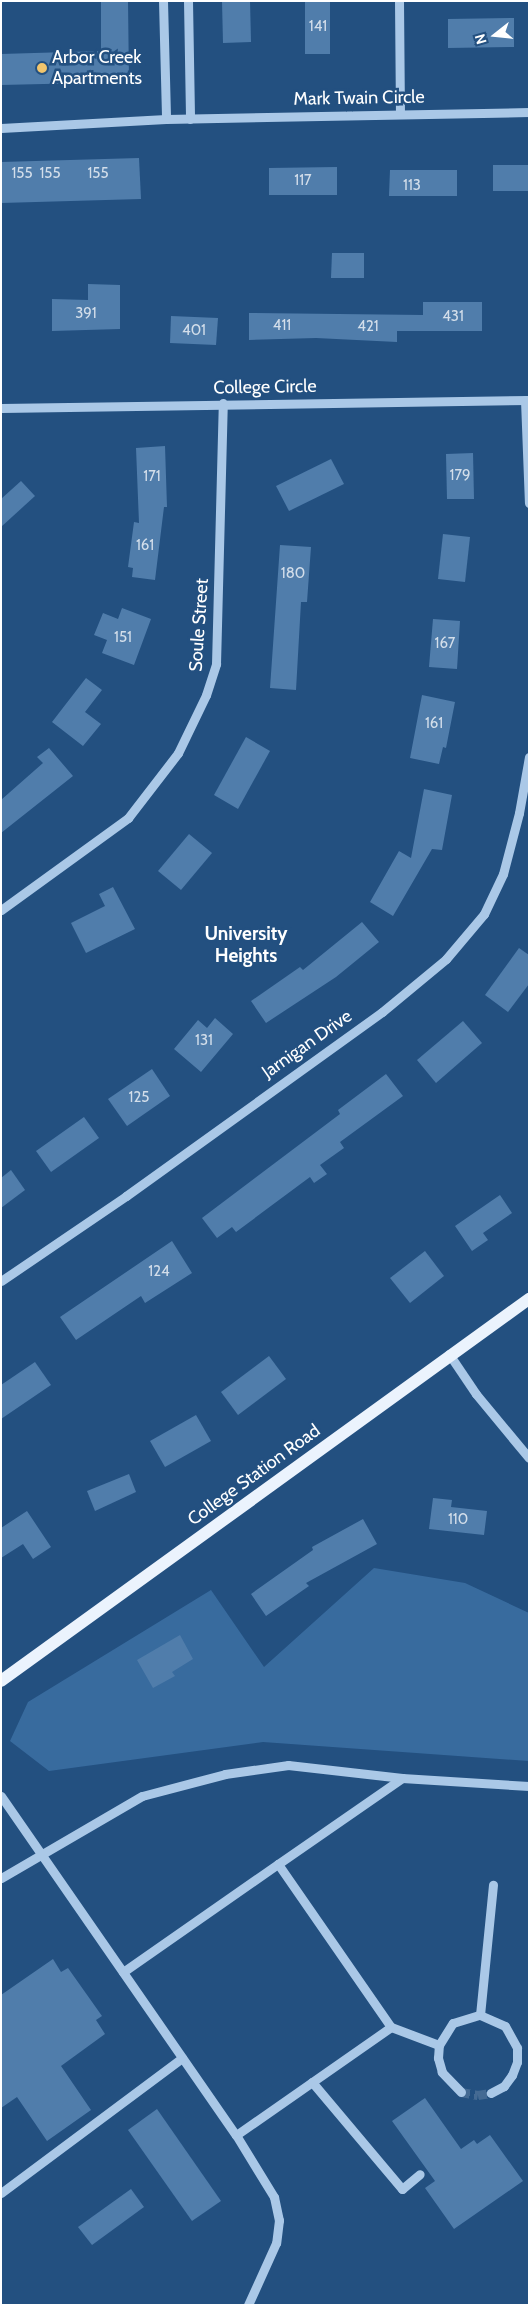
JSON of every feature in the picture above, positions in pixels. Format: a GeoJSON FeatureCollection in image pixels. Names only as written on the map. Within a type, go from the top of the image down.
{"type":"FeatureCollection","features":[{"type":"Feature","properties":{"kind":"main road","name":"College Station Road"},"geometry":{"type":"LineString","coordinates":[[1,1681],[449,1354],[529,1300]]}},
{"type":"Feature","properties":{"kind":"street"},"geometry":{"type":"LineString","coordinates":[[164,1],[166,119]]}},
{"type":"Feature","properties":{"kind":"street"},"geometry":{"type":"LineString","coordinates":[[188,1],[190,119]]}},
{"type":"Feature","properties":{"kind":"street"},"geometry":{"type":"LineString","coordinates":[[399,1],[400,113]]}},
{"type":"Feature","properties":{"kind":"street","name":"Mark Twain Circle"},"geometry":{"type":"LineString","coordinates":[[1,128],[166,119],[529,112]]}},
{"type":"Feature","properties":{"kind":"street"},"geometry":{"type":"LineString","coordinates":[[527,400],[529,503]]}},
{"type":"Feature","properties":{"kind":"street","name":"College Circle"},"geometry":{"type":"LineString","coordinates":[[1,408],[223,403],[527,400]]}},
{"type":"Feature","properties":{"kind":"street","name":"Soule Street"},"geometry":{"type":"LineString","coordinates":[[1,910],[128,818],[178,753],[206,695],[216,664],[223,403]]}},
{"type":"Feature","properties":{"kind":"street","name":"Jarnigan Drive"},"geometry":{"type":"LineString","coordinates":[[1,1281],[382,1012],[446,959],[484,914],[503,874],[519,813],[529,756]]}},
{"type":"Feature","properties":{"kind":"street"},"geometry":{"type":"LineString","coordinates":[[449,1354],[476,1394],[529,1458]]}},
{"type":"Feature","properties":{"kind":"street"},"geometry":{"type":"LineString","coordinates":[[1,1878],[40,1852],[142,1796],[225,1774],[288,1765],[402,1778],[529,1786]]}},
{"type":"Feature","properties":{"kind":"street"},"geometry":{"type":"LineString","coordinates":[[123,1972],[402,1778]]}},
{"type":"Feature","properties":{"kind":"street"},"geometry":{"type":"LineString","coordinates":[[1,1796],[236,2135],[274,2197],[279,2220],[276,2243],[248,2305]]}},
{"type":"Feature","properties":{"kind":"street"},"geometry":{"type":"LineString","coordinates":[[278,1864],[391,2027],[439,2044]]}},
{"type":"Feature","properties":{"kind":"street"},"geometry":{"type":"LineString","coordinates":[[480,2015],[493,1885]]}},
{"type":"Feature","properties":{"kind":"street"},"geometry":{"type":"LineString","coordinates":[[461,2092],[442,2072],[438,2058],[439,2044],[453,2023],[480,2015],[505,2026],[517,2048],[512,2075],[504,2086],[491,2093]]}},
{"type":"Feature","properties":{"kind":"street"},"geometry":{"type":"LineString","coordinates":[[236,2135],[391,2027]]}},
{"type":"Feature","properties":{"kind":"street"},"geometry":{"type":"LineString","coordinates":[[1,2193],[182,2058]]}},
{"type":"Feature","properties":{"kind":"street"},"geometry":{"type":"LineString","coordinates":[[312,2082],[402,2189],[420,2174]]}},
{"type":"Feature","properties":{"kind":"shaded area"},"geometry":{"type":"Polygon","coordinates":[[[374,1568],[465,1583],[529,1613],[529,1761],[263,1742],[49,1771],[10,1741],[28,1702],[211,1590],[264,1667],[374,1568]]]}},
{"type":"Feature","properties":{"kind":"building"},"geometry":{"type":"Polygon","coordinates":[[[101,1],[128,1],[129,82],[1,85],[1,54],[101,51],[101,1]]]}},
{"type":"Feature","properties":{"kind":"building"},"geometry":{"type":"Polygon","coordinates":[[[222,1],[250,1],[251,42],[223,43],[222,1]]]}},
{"type":"Feature","properties":{"kind":"building"},"geometry":{"type":"Polygon","coordinates":[[[305,1],[330,1],[330,54],[305,54],[305,1]]]}},
{"type":"Feature","properties":{"kind":"building"},"geometry":{"type":"Polygon","coordinates":[[[514,18],[514,47],[448,48],[448,19],[514,18]]]}},
{"type":"Feature","properties":{"kind":"building"},"geometry":{"type":"Polygon","coordinates":[[[139,158],[141,199],[1,203],[1,162],[139,158]]]}},
{"type":"Feature","properties":{"kind":"building"},"geometry":{"type":"Polygon","coordinates":[[[493,165],[529,165],[529,191],[493,191],[493,165]]]}},
{"type":"Feature","properties":{"kind":"building"},"geometry":{"type":"Polygon","coordinates":[[[337,167],[337,195],[269,195],[269,168],[337,167]]]}},
{"type":"Feature","properties":{"kind":"building"},"geometry":{"type":"Polygon","coordinates":[[[390,170],[457,170],[457,196],[389,196],[390,170]]]}},
{"type":"Feature","properties":{"kind":"building"},"geometry":{"type":"Polygon","coordinates":[[[332,253],[364,253],[364,278],[331,278],[332,253]]]}},
{"type":"Feature","properties":{"kind":"building"},"geometry":{"type":"Polygon","coordinates":[[[88,284],[120,285],[120,329],[52,331],[52,299],[88,300],[88,284]]]}},
{"type":"Feature","properties":{"kind":"building"},"geometry":{"type":"Polygon","coordinates":[[[423,302],[482,302],[482,331],[397,331],[397,342],[316,338],[249,340],[249,313],[423,315],[423,302]]]}},
{"type":"Feature","properties":{"kind":"building"},"geometry":{"type":"Polygon","coordinates":[[[171,316],[218,318],[216,345],[170,343],[171,316]]]}},
{"type":"Feature","properties":{"kind":"building"},"geometry":{"type":"Polygon","coordinates":[[[165,446],[167,507],[164,507],[155,580],[132,577],[133,568],[128,567],[134,522],[139,523],[136,448],[165,446]]]}},
{"type":"Feature","properties":{"kind":"building"},"geometry":{"type":"Polygon","coordinates":[[[473,453],[474,499],[447,499],[446,454],[473,453]]]}},
{"type":"Feature","properties":{"kind":"building"},"geometry":{"type":"Polygon","coordinates":[[[331,459],[344,484],[289,511],[276,486],[331,459]]]}},
{"type":"Feature","properties":{"kind":"building"},"geometry":{"type":"Polygon","coordinates":[[[21,481],[35,496],[1,527],[1,499],[21,481]]]}},
{"type":"Feature","properties":{"kind":"building"},"geometry":{"type":"Polygon","coordinates":[[[443,534],[470,537],[465,582],[438,579],[443,534]]]}},
{"type":"Feature","properties":{"kind":"building"},"geometry":{"type":"Polygon","coordinates":[[[280,545],[311,547],[307,602],[301,602],[296,690],[270,688],[280,545]]]}},
{"type":"Feature","properties":{"kind":"building"},"geometry":{"type":"Polygon","coordinates":[[[122,608],[151,619],[134,665],[102,653],[107,640],[94,635],[103,613],[118,619],[122,608]]]}},
{"type":"Feature","properties":{"kind":"building"},"geometry":{"type":"Polygon","coordinates":[[[433,619],[460,621],[457,669],[429,667],[433,619]]]}},
{"type":"Feature","properties":{"kind":"building"},"geometry":{"type":"Polygon","coordinates":[[[86,678],[102,690],[85,712],[101,724],[83,746],[52,722],[86,678]]]}},
{"type":"Feature","properties":{"kind":"building"},"geometry":{"type":"Polygon","coordinates":[[[422,695],[455,702],[446,748],[443,747],[439,764],[410,758],[422,695]]]}},
{"type":"Feature","properties":{"kind":"building"},"geometry":{"type":"Polygon","coordinates":[[[246,737],[270,751],[238,809],[214,795],[246,737]]]}},
{"type":"Feature","properties":{"kind":"building"},"geometry":{"type":"Polygon","coordinates":[[[49,748],[73,776],[1,833],[1,800],[43,763],[37,757],[49,748]]]}},
{"type":"Feature","properties":{"kind":"building"},"geometry":{"type":"Polygon","coordinates":[[[424,789],[452,795],[442,850],[432,849],[393,916],[370,902],[399,851],[411,858],[424,789]]]}},
{"type":"Feature","properties":{"kind":"building"},"geometry":{"type":"Polygon","coordinates":[[[189,834],[212,853],[181,890],[158,871],[189,834]]]}},
{"type":"Feature","properties":{"kind":"building"},"geometry":{"type":"Polygon","coordinates":[[[113,887],[135,929],[86,953],[71,923],[105,906],[99,894],[113,887]]]}},
{"type":"Feature","properties":{"kind":"building"},"geometry":{"type":"Polygon","coordinates":[[[362,922],[379,942],[336,977],[266,1023],[251,1001],[300,967],[303,970],[362,922]]]}},
{"type":"Feature","properties":{"kind":"building"},"geometry":{"type":"Polygon","coordinates":[[[519,948],[529,955],[529,984],[508,1012],[485,995],[519,948]]]}},
{"type":"Feature","properties":{"kind":"building"},"geometry":{"type":"Polygon","coordinates":[[[215,1018],[233,1034],[201,1072],[174,1049],[198,1020],[207,1028],[215,1018]]]}},
{"type":"Feature","properties":{"kind":"building"},"geometry":{"type":"Polygon","coordinates":[[[463,1021],[482,1043],[436,1083],[417,1060],[463,1021]]]}},
{"type":"Feature","properties":{"kind":"building"},"geometry":{"type":"Polygon","coordinates":[[[152,1069],[170,1096],[127,1126],[108,1099],[152,1069]]]}},
{"type":"Feature","properties":{"kind":"building"},"geometry":{"type":"Polygon","coordinates":[[[386,1074],[403,1096],[340,1142],[344,1148],[320,1165],[327,1174],[314,1183],[310,1177],[236,1232],[232,1227],[217,1238],[202,1218],[340,1114],[338,1110],[386,1074]]]}},
{"type":"Feature","properties":{"kind":"building"},"geometry":{"type":"Polygon","coordinates":[[[84,1117],[99,1138],[51,1172],[36,1151],[84,1117]]]}},
{"type":"Feature","properties":{"kind":"building"},"geometry":{"type":"Polygon","coordinates":[[[11,1170],[25,1190],[1,1208],[1,1178],[11,1170]]]}},
{"type":"Feature","properties":{"kind":"building"},"geometry":{"type":"Polygon","coordinates":[[[500,1195],[512,1213],[483,1233],[488,1240],[472,1251],[455,1226],[500,1195]]]}},
{"type":"Feature","properties":{"kind":"building"},"geometry":{"type":"Polygon","coordinates":[[[172,1241],[192,1273],[145,1303],[141,1296],[76,1340],[60,1317],[172,1241]]]}},
{"type":"Feature","properties":{"kind":"building"},"geometry":{"type":"Polygon","coordinates":[[[425,1251],[444,1276],[410,1303],[390,1278],[425,1251]]]}},
{"type":"Feature","properties":{"kind":"building"},"geometry":{"type":"Polygon","coordinates":[[[269,1356],[286,1379],[238,1415],[221,1392],[269,1356]]]}},
{"type":"Feature","properties":{"kind":"building"},"geometry":{"type":"Polygon","coordinates":[[[35,1362],[51,1385],[1,1419],[1,1385],[35,1362]]]}},
{"type":"Feature","properties":{"kind":"building"},"geometry":{"type":"Polygon","coordinates":[[[196,1415],[211,1441],[165,1467],[150,1441],[196,1415]]]}},
{"type":"Feature","properties":{"kind":"building"},"geometry":{"type":"Polygon","coordinates":[[[129,1474],[136,1492],[95,1511],[87,1491],[129,1474]]]}},
{"type":"Feature","properties":{"kind":"building"},"geometry":{"type":"Polygon","coordinates":[[[433,1498],[452,1500],[451,1507],[487,1511],[484,1535],[429,1529],[433,1498]]]}},
{"type":"Feature","properties":{"kind":"building"},"geometry":{"type":"Polygon","coordinates":[[[27,1511],[51,1547],[33,1559],[23,1544],[1,1558],[1,1528],[27,1511]]]}},
{"type":"Feature","properties":{"kind":"building"},"geometry":{"type":"Polygon","coordinates":[[[363,1519],[377,1544],[306,1583],[309,1586],[266,1616],[251,1594],[313,1550],[312,1547],[363,1519]]]}},
{"type":"Feature","properties":{"kind":"building"},"geometry":{"type":"Polygon","coordinates":[[[180,1635],[193,1659],[172,1672],[175,1676],[153,1688],[137,1660],[180,1635]]]}},
{"type":"Feature","properties":{"kind":"building"},"geometry":{"type":"Polygon","coordinates":[[[53,1959],[61,1972],[68,1968],[102,2016],[96,2020],[105,2034],[61,2066],[91,2110],[47,2141],[17,2097],[1,2108],[1,1995],[53,1959]]]}},
{"type":"Feature","properties":{"kind":"building"},"geometry":{"type":"Polygon","coordinates":[[[425,2098],[461,2149],[474,2140],[477,2144],[490,2135],[523,2181],[454,2229],[425,2188],[435,2181],[392,2121],[425,2098]]]}},
{"type":"Feature","properties":{"kind":"building"},"geometry":{"type":"Polygon","coordinates":[[[157,2109],[221,2201],[192,2221],[128,2130],[157,2109]]]}},
{"type":"Feature","properties":{"kind":"building"},"geometry":{"type":"Polygon","coordinates":[[[131,2189],[144,2207],[92,2245],[78,2227],[131,2189]]]}},
{"type":"Feature","properties":{"kind":"tunnel"},"geometry":{"type":"LineString","coordinates":[[461,2092],[478,2095],[491,2093]]}},
{"type":"Feature","properties":{"kind":"place","name":"Arbor Creek Apartments"},"geometry":{"type":"Point","coordinates":[42,68]}},
{"type":"Feature","properties":{"kind":"district","name":"University Heights"},"geometry":{"type":"Point","coordinates":[246,945]}}]}
